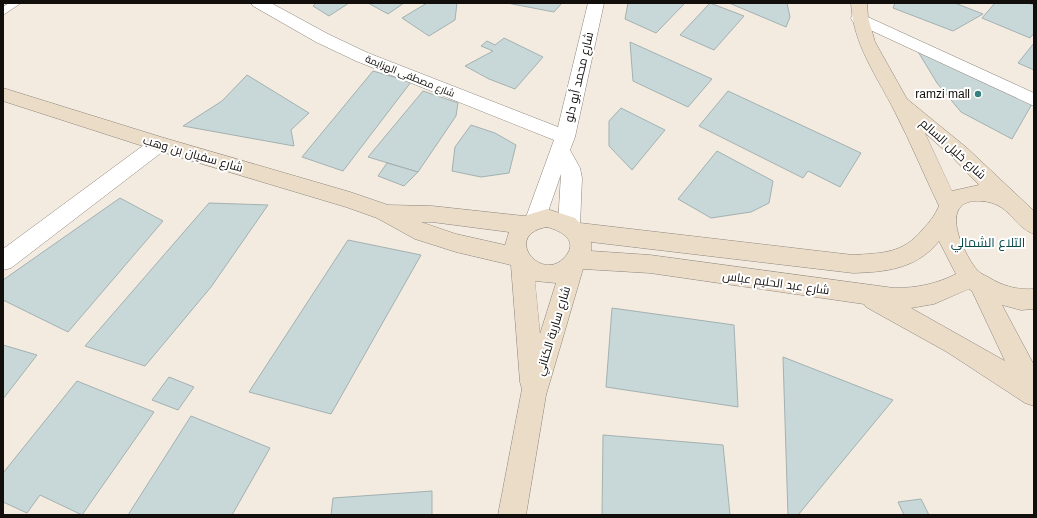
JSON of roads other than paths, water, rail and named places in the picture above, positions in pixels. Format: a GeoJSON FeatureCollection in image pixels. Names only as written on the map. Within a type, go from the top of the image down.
{"type":"FeatureCollection","features":[{"type":"Feature","properties":{"kind":"street","name":"شارع مصطفى الهزايمة"},"geometry":{"type":"LineString","coordinates":[[260,3],[322,38],[362,57],[563,144]]}},
{"type":"Feature","properties":{"kind":"street","name":"شارع محمد أبو دلو"},"geometry":{"type":"LineString","coordinates":[[531,223],[563,144],[596,3]]}},
{"type":"Feature","properties":{"kind":"street"},"geometry":{"type":"LineString","coordinates":[[859,11],[1034,100]]}},
{"type":"Feature","properties":{"kind":"street","name":"شارع خليل السالم"},"geometry":{"type":"LineString","coordinates":[[859,11],[872,56],[898,100],[946,213],[947,236],[975,282]]}},
{"type":"Feature","properties":{"kind":"street","name":"شارع سفيان بن وهب"},"geometry":{"type":"LineString","coordinates":[[3,94],[159,144],[384,212],[424,233],[520,260]]}},
{"type":"Feature","properties":{"kind":"street","name":"شارع خليل السالم"},"geometry":{"type":"LineString","coordinates":[[898,100],[1019,204],[1034,225]]}},
{"type":"Feature","properties":{"kind":"street"},"geometry":{"type":"LineString","coordinates":[[3,261],[159,144]]}},
{"type":"Feature","properties":{"kind":"street"},"geometry":{"type":"LineString","coordinates":[[563,144],[572,178],[573,228],[582,245],[575,263],[560,273],[546,274],[533,271],[520,260],[515,245],[518,234],[531,223],[547,218],[559,220],[573,228],[853,264],[873,263],[909,255],[926,242],[956,198],[980,193],[1019,204]]}},
{"type":"Feature","properties":{"kind":"street","name":"شارع سفيان بن وهب"},"geometry":{"type":"LineString","coordinates":[[384,212],[432,214],[531,223]]}},
{"type":"Feature","properties":{"kind":"street","name":"شارع سارية الكناني"},"geometry":{"type":"LineString","coordinates":[[520,260],[534,395]]}},
{"type":"Feature","properties":{"kind":"street","name":"شارع سارية الكناني"},"geometry":{"type":"LineString","coordinates":[[512,515],[534,395],[575,263]]}},
{"type":"Feature","properties":{"kind":"street","name":"شارع عبد الحليم عباس"},"geometry":{"type":"LineString","coordinates":[[575,263],[650,264],[864,296],[915,299],[940,294],[975,282]]}},
{"type":"Feature","properties":{"kind":"street"},"geometry":{"type":"LineString","coordinates":[[975,282],[996,294],[1021,300],[1034,299]]}},
{"type":"Feature","properties":{"kind":"street"},"geometry":{"type":"LineString","coordinates":[[975,282],[1008,345],[1034,389]]}},
{"type":"Feature","properties":{"kind":"street"},"geometry":{"type":"LineString","coordinates":[[864,296],[955,343],[1034,394]]}},
{"type":"Feature","properties":{"kind":"lane"},"geometry":{"type":"LineString","coordinates":[[3,12],[16,3]]}},
{"type":"Feature","properties":{"kind":"place","name":"ramzi mall"},"geometry":{"type":"Point","coordinates":[978,94]}},
{"type":"Feature","properties":{"kind":"district","name":"التلاع الشمالي"},"geometry":{"type":"Point","coordinates":[988,242]}}]}
